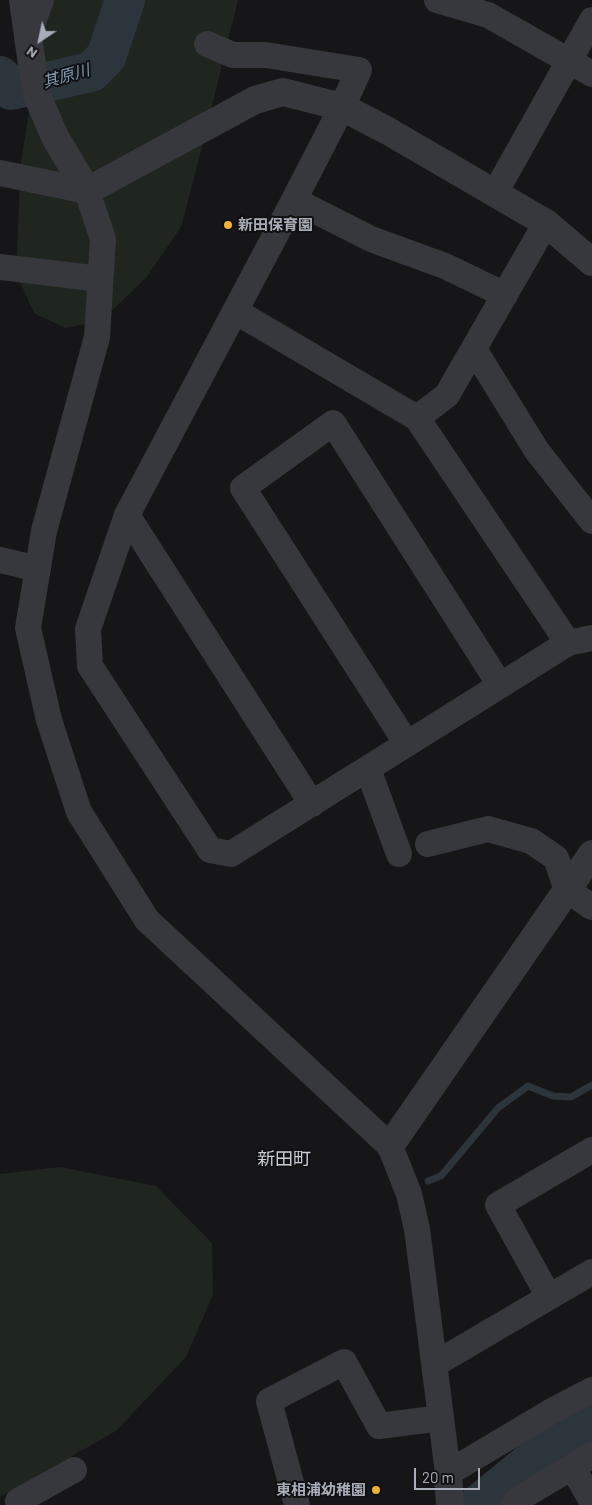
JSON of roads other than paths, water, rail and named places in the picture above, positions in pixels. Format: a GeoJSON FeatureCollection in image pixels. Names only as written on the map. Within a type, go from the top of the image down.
{"type":"FeatureCollection","features":[{"type":"Feature","properties":{"kind":"street"},"geometry":{"type":"LineString","coordinates":[[23,0],[36,93],[55,137],[87,190],[103,239],[97,337],[44,531],[28,628],[48,720],[79,812],[147,920],[390,1146],[409,1194],[417,1229],[448,1473],[448,1503]]}},
{"type":"Feature","properties":{"kind":"street"},"geometry":{"type":"LineString","coordinates":[[27,38],[41,0]]}},
{"type":"Feature","properties":{"kind":"street"},"geometry":{"type":"LineString","coordinates":[[437,0],[488,15],[592,74]]}},
{"type":"Feature","properties":{"kind":"street"},"geometry":{"type":"LineString","coordinates":[[495,193],[592,20]]}},
{"type":"Feature","properties":{"kind":"street"},"geometry":{"type":"LineString","coordinates":[[207,44],[233,55],[266,55],[359,70],[294,200],[235,311],[127,516],[88,630],[90,666],[210,850],[232,854],[500,685],[580,640],[417,418],[235,311]]}},
{"type":"Feature","properties":{"kind":"street"},"geometry":{"type":"LineString","coordinates":[[2,174],[87,190],[255,100],[283,92],[342,107],[388,131],[546,223],[592,261]]}},
{"type":"Feature","properties":{"kind":"street"},"geometry":{"type":"LineString","coordinates":[[294,200],[371,240],[445,266],[505,295]]}},
{"type":"Feature","properties":{"kind":"street"},"geometry":{"type":"LineString","coordinates":[[417,418],[447,395],[546,223]]}},
{"type":"Feature","properties":{"kind":"street"},"geometry":{"type":"LineString","coordinates":[[0,268],[100,279]]}},
{"type":"Feature","properties":{"kind":"street"},"geometry":{"type":"LineString","coordinates":[[474,349],[537,451],[592,521]]}},
{"type":"Feature","properties":{"kind":"street"},"geometry":{"type":"LineString","coordinates":[[407,744],[243,488],[333,423],[500,685]]}},
{"type":"Feature","properties":{"kind":"street"},"geometry":{"type":"LineString","coordinates":[[127,516],[312,804]]}},
{"type":"Feature","properties":{"kind":"street"},"geometry":{"type":"LineString","coordinates":[[0,560],[38,569]]}},
{"type":"Feature","properties":{"kind":"street"},"geometry":{"type":"LineString","coordinates":[[368,768],[399,854]]}},
{"type":"Feature","properties":{"kind":"street"},"geometry":{"type":"LineString","coordinates":[[428,844],[488,829],[530,841],[556,858],[567,890],[592,906]]}},
{"type":"Feature","properties":{"kind":"street"},"geometry":{"type":"LineString","coordinates":[[390,1146],[592,854]]}},
{"type":"Feature","properties":{"kind":"street"},"geometry":{"type":"LineString","coordinates":[[549,1297],[498,1205],[592,1150]]}},
{"type":"Feature","properties":{"kind":"street"},"geometry":{"type":"LineString","coordinates":[[435,1364],[592,1272]]}},
{"type":"Feature","properties":{"kind":"street"},"geometry":{"type":"LineString","coordinates":[[297,1505],[269,1401],[344,1362],[379,1426],[441,1418]]}},
{"type":"Feature","properties":{"kind":"street"},"geometry":{"type":"LineString","coordinates":[[448,1473],[552,1410],[592,1390]]}},
{"type":"Feature","properties":{"kind":"street"},"geometry":{"type":"LineString","coordinates":[[513,1505],[520,1498],[582,1461],[592,1501]]}},
{"type":"Feature","properties":{"kind":"street"},"geometry":{"type":"LineString","coordinates":[[17,1500],[74,1470]]}},
{"type":"Feature","properties":{"kind":"waterway","name":"其原川"},"geometry":{"type":"LineString","coordinates":[[0,76],[10,85],[11,90],[91,72],[106,57],[125,0]]}},
{"type":"Feature","properties":{"kind":"waterway"},"geometry":{"type":"LineString","coordinates":[[428,1181],[441,1176],[498,1108],[528,1086],[553,1096],[571,1097],[592,1085]]}},
{"type":"Feature","properties":{"kind":"waterway"},"geometry":{"type":"LineString","coordinates":[[478,1505],[549,1447],[592,1424]]}},
{"type":"Feature","properties":{"kind":"place","name":"新田保育園"},"geometry":{"type":"Point","coordinates":[228,225]}},
{"type":"Feature","properties":{"kind":"place","name":"東相浦幼稚園"},"geometry":{"type":"Point","coordinates":[376,1490]}},
{"type":"Feature","properties":{"kind":"district","name":"新田町"},"geometry":{"type":"Point","coordinates":[284,1159]}}]}
